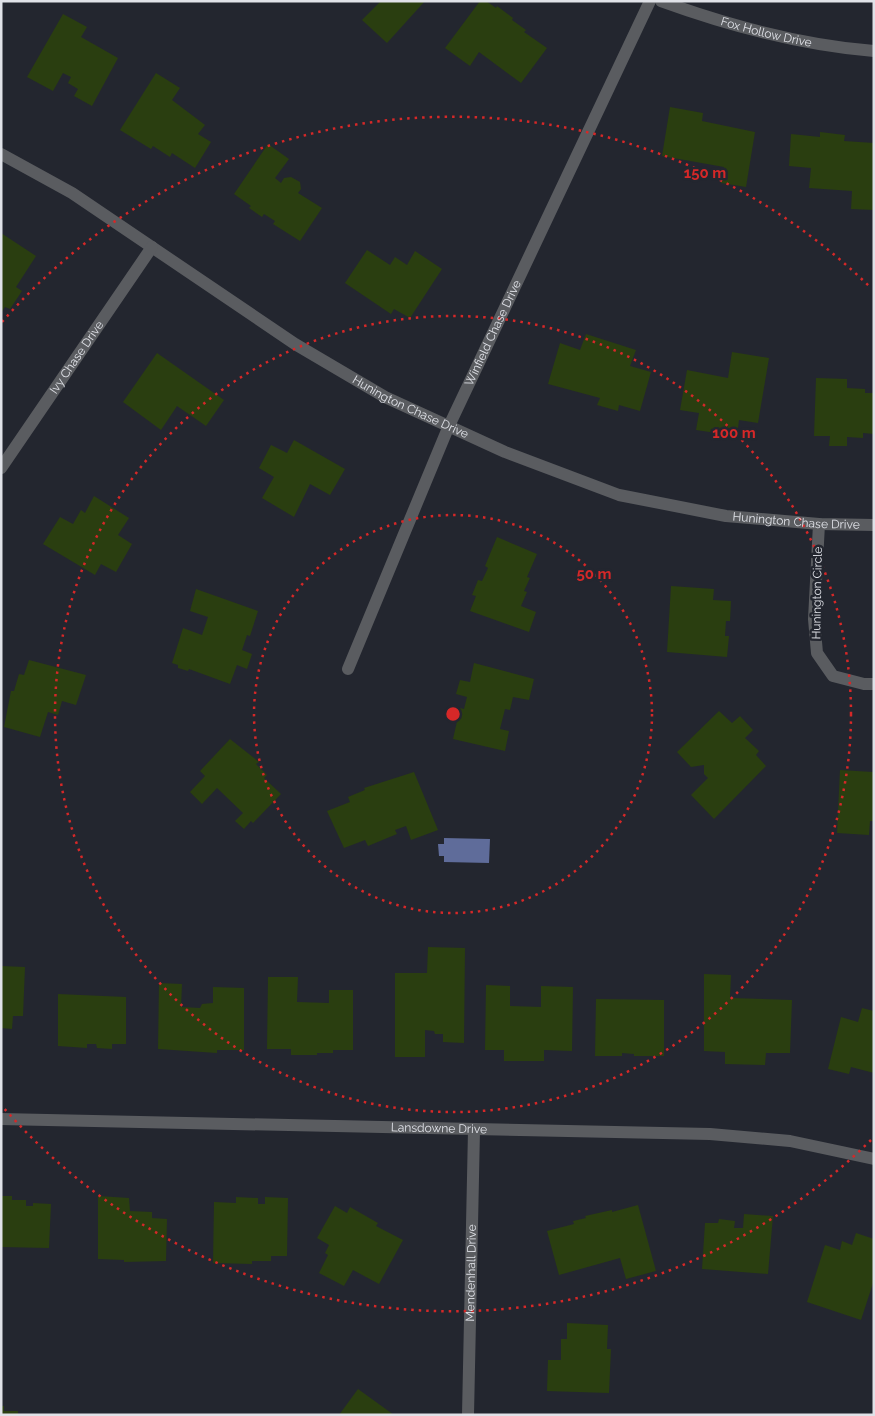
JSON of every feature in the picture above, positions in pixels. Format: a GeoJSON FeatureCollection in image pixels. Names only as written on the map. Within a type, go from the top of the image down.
{"type":"FeatureCollection","features":[{"type":"Feature","properties":{"kind":"street","name":"Winfield Chase Drive"},"geometry":{"type":"LineString","coordinates":[[348,669],[448,428],[650,1]]}},
{"type":"Feature","properties":{"kind":"street","name":"Fox Hollow Drive"},"geometry":{"type":"LineString","coordinates":[[661,1],[732,26],[827,47],[874,51]]}},
{"type":"Feature","properties":{"kind":"street","name":"Hunington Chase Drive"},"geometry":{"type":"LineString","coordinates":[[1,154],[72,193],[295,344],[385,397],[448,428],[505,452],[618,494],[726,516],[819,524],[874,525]]}},
{"type":"Feature","properties":{"kind":"street","name":"Ivy Chase Drive"},"geometry":{"type":"LineString","coordinates":[[1,468],[152,247]]}},
{"type":"Feature","properties":{"kind":"street","name":"Hunington Circle"},"geometry":{"type":"LineString","coordinates":[[819,524],[814,619],[817,654],[834,676],[864,684],[874,684]]}},
{"type":"Feature","properties":{"kind":"street","name":"Lansdowne Drive"},"geometry":{"type":"LineString","coordinates":[[1,1119],[710,1134],[790,1141],[874,1158]]}},
{"type":"Feature","properties":{"kind":"street","name":"Mendenhall Drive"},"geometry":{"type":"LineString","coordinates":[[468,1415],[474,1130]]}},
{"type":"Feature","properties":{"kind":"water"},"geometry":{"type":"Polygon","coordinates":[[[444,838],[490,839],[489,863],[444,862],[444,856],[439,856],[438,844],[444,844],[444,838]]]}},
{"type":"Feature","properties":{"kind":"building"},"geometry":{"type":"Polygon","coordinates":[[[381,1],[425,1],[387,43],[362,20],[381,1]]]}},
{"type":"Feature","properties":{"kind":"building"},"geometry":{"type":"Polygon","coordinates":[[[480,1],[486,1],[496,8],[497,6],[526,30],[524,32],[547,48],[521,83],[479,52],[470,66],[445,48],[480,1]]]}},
{"type":"Feature","properties":{"kind":"building"},"geometry":{"type":"Polygon","coordinates":[[[63,14],[87,27],[81,37],[118,58],[92,106],[74,96],[78,89],[68,83],[71,77],[63,73],[53,91],[27,77],[63,14]]]}},
{"type":"Feature","properties":{"kind":"building"},"geometry":{"type":"Polygon","coordinates":[[[156,73],[180,88],[172,100],[205,125],[198,134],[211,142],[195,168],[172,153],[170,157],[153,146],[151,149],[120,130],[156,73]]]}},
{"type":"Feature","properties":{"kind":"building"},"geometry":{"type":"Polygon","coordinates":[[[670,107],[703,113],[702,121],[755,132],[746,187],[721,183],[724,167],[662,156],[670,107]]]}},
{"type":"Feature","properties":{"kind":"building"},"geometry":{"type":"Polygon","coordinates":[[[820,132],[845,135],[844,141],[874,143],[874,210],[851,209],[852,191],[809,188],[811,168],[789,166],[791,134],[820,137],[820,132]]]}},
{"type":"Feature","properties":{"kind":"building"},"geometry":{"type":"Polygon","coordinates":[[[268,144],[289,159],[275,178],[281,183],[284,178],[291,177],[300,182],[301,189],[298,193],[322,208],[300,241],[273,224],[275,221],[264,214],[262,217],[249,208],[251,206],[234,194],[268,144]]]}},
{"type":"Feature","properties":{"kind":"building"},"geometry":{"type":"Polygon","coordinates":[[[1,233],[36,256],[16,287],[22,291],[10,309],[5,307],[1,313],[1,233]]]}},
{"type":"Feature","properties":{"kind":"building"},"geometry":{"type":"Polygon","coordinates":[[[367,250],[390,265],[395,257],[407,265],[415,251],[442,269],[410,318],[394,309],[391,314],[345,283],[367,250]]]}},
{"type":"Feature","properties":{"kind":"building"},"geometry":{"type":"Polygon","coordinates":[[[586,334],[636,350],[630,366],[651,372],[640,411],[619,405],[618,411],[597,405],[600,398],[548,384],[560,343],[580,350],[586,334]]]}},
{"type":"Feature","properties":{"kind":"building"},"geometry":{"type":"Polygon","coordinates":[[[732,352],[769,358],[758,423],[739,420],[737,436],[696,430],[699,413],[680,410],[687,370],[728,378],[732,352]]]}},
{"type":"Feature","properties":{"kind":"building"},"geometry":{"type":"Polygon","coordinates":[[[157,353],[224,400],[206,426],[177,406],[161,430],[123,402],[157,353]]]}},
{"type":"Feature","properties":{"kind":"building"},"geometry":{"type":"Polygon","coordinates":[[[816,378],[847,379],[847,388],[865,389],[865,393],[874,393],[874,434],[863,433],[863,438],[847,437],[847,446],[829,446],[830,436],[814,436],[816,378]]]}},
{"type":"Feature","properties":{"kind":"building"},"geometry":{"type":"Polygon","coordinates":[[[294,440],[345,469],[330,495],[310,484],[294,517],[262,498],[274,477],[259,468],[271,445],[287,453],[294,440]]]}},
{"type":"Feature","properties":{"kind":"building"},"geometry":{"type":"Polygon","coordinates":[[[94,496],[129,518],[118,535],[132,544],[116,572],[101,564],[95,575],[43,544],[60,517],[73,524],[81,510],[85,513],[94,496]]]}},
{"type":"Feature","properties":{"kind":"building"},"geometry":{"type":"Polygon","coordinates":[[[497,537],[537,554],[527,577],[530,578],[524,591],[527,592],[521,606],[536,612],[529,632],[470,611],[476,596],[472,595],[478,580],[482,581],[488,568],[485,566],[497,537]]]}},
{"type":"Feature","properties":{"kind":"building"},"geometry":{"type":"Polygon","coordinates":[[[671,586],[714,589],[713,600],[731,601],[730,621],[726,621],[725,636],[729,636],[727,657],[667,652],[671,586]]]}},
{"type":"Feature","properties":{"kind":"building"},"geometry":{"type":"Polygon","coordinates":[[[196,589],[258,611],[250,636],[247,635],[242,650],[252,654],[247,669],[237,665],[230,684],[189,669],[188,671],[178,668],[178,665],[172,663],[183,628],[202,635],[208,617],[190,611],[196,589]]]}},
{"type":"Feature","properties":{"kind":"building"},"geometry":{"type":"Polygon","coordinates":[[[29,660],[86,675],[76,705],[62,701],[58,715],[48,712],[40,737],[4,727],[11,691],[14,691],[19,674],[24,675],[29,660]]]}},
{"type":"Feature","properties":{"kind":"building"},"geometry":{"type":"Polygon","coordinates":[[[474,663],[534,679],[529,700],[513,697],[510,710],[505,709],[500,729],[509,731],[505,751],[453,739],[460,708],[464,709],[467,697],[456,694],[460,680],[470,682],[474,663]]]}},
{"type":"Feature","properties":{"kind":"building"},"geometry":{"type":"Polygon","coordinates":[[[719,711],[732,723],[740,716],[753,730],[745,738],[759,751],[756,755],[766,766],[714,819],[691,795],[708,778],[704,774],[704,765],[691,767],[677,752],[719,711]]]}},
{"type":"Feature","properties":{"kind":"building"},"geometry":{"type":"Polygon","coordinates":[[[230,739],[259,762],[256,764],[267,775],[264,778],[281,794],[253,823],[251,821],[244,829],[235,821],[243,813],[217,788],[202,804],[190,792],[205,776],[200,771],[230,739]]]}},
{"type":"Feature","properties":{"kind":"building"},"geometry":{"type":"Polygon","coordinates":[[[840,770],[873,772],[874,821],[870,821],[869,835],[837,833],[840,770]]]}},
{"type":"Feature","properties":{"kind":"building"},"geometry":{"type":"Polygon","coordinates":[[[414,772],[438,830],[411,840],[406,826],[395,830],[397,834],[368,846],[365,840],[344,848],[327,811],[350,802],[348,797],[365,790],[364,788],[414,772]]]}},
{"type":"Feature","properties":{"kind":"building"},"geometry":{"type":"Polygon","coordinates":[[[428,947],[465,948],[464,1043],[443,1042],[443,1034],[435,1034],[434,1031],[425,1030],[425,1057],[395,1057],[395,973],[427,973],[428,947]]]}},
{"type":"Feature","properties":{"kind":"building"},"geometry":{"type":"Polygon","coordinates":[[[1,966],[25,967],[23,1016],[13,1016],[12,1029],[1,1028],[1,966]]]}},
{"type":"Feature","properties":{"kind":"building"},"geometry":{"type":"Polygon","coordinates":[[[704,974],[731,975],[730,998],[792,1000],[790,1053],[766,1053],[765,1065],[725,1064],[725,1052],[704,1051],[704,974]]]}},
{"type":"Feature","properties":{"kind":"building"},"geometry":{"type":"Polygon","coordinates":[[[268,977],[298,977],[297,1002],[329,1003],[329,990],[353,990],[353,1050],[333,1050],[333,1053],[317,1053],[317,1055],[291,1055],[291,1049],[267,1049],[268,977]]]}},
{"type":"Feature","properties":{"kind":"building"},"geometry":{"type":"Polygon","coordinates":[[[159,983],[182,984],[181,1007],[200,1008],[202,1004],[213,1003],[213,987],[244,988],[244,1050],[217,1050],[217,1053],[158,1049],[159,983]]]}},
{"type":"Feature","properties":{"kind":"building"},"geometry":{"type":"Polygon","coordinates":[[[486,985],[510,986],[510,1006],[541,1007],[541,986],[573,987],[572,1051],[544,1050],[544,1061],[504,1061],[504,1050],[485,1050],[486,985]]]}},
{"type":"Feature","properties":{"kind":"building"},"geometry":{"type":"Polygon","coordinates":[[[58,994],[126,997],[126,1044],[112,1044],[112,1049],[97,1048],[96,1044],[87,1044],[87,1048],[58,1046],[58,994]]]}},
{"type":"Feature","properties":{"kind":"building"},"geometry":{"type":"Polygon","coordinates":[[[596,999],[664,1000],[664,1056],[634,1056],[634,1054],[622,1053],[622,1056],[595,1056],[596,999]]]}},
{"type":"Feature","properties":{"kind":"building"},"geometry":{"type":"Polygon","coordinates":[[[862,1008],[874,1011],[874,1073],[851,1067],[849,1074],[828,1069],[841,1017],[858,1022],[862,1008]]]}},
{"type":"Feature","properties":{"kind":"building"},"geometry":{"type":"Polygon","coordinates":[[[1,1196],[12,1196],[12,1200],[26,1200],[26,1206],[33,1206],[33,1203],[51,1204],[49,1248],[1,1247],[1,1196]]]}},
{"type":"Feature","properties":{"kind":"building"},"geometry":{"type":"Polygon","coordinates":[[[98,1196],[129,1198],[130,1211],[152,1212],[152,1218],[167,1219],[166,1261],[124,1262],[124,1260],[98,1259],[98,1196]]]}},
{"type":"Feature","properties":{"kind":"building"},"geometry":{"type":"Polygon","coordinates":[[[236,1197],[258,1198],[258,1204],[265,1204],[265,1197],[288,1198],[287,1256],[271,1256],[271,1261],[252,1261],[252,1264],[213,1263],[214,1202],[236,1203],[236,1197]]]}},
{"type":"Feature","properties":{"kind":"building"},"geometry":{"type":"Polygon","coordinates":[[[638,1205],[656,1271],[626,1279],[620,1258],[559,1275],[547,1231],[574,1224],[573,1221],[586,1218],[585,1216],[612,1210],[612,1212],[638,1205]]]}},
{"type":"Feature","properties":{"kind":"building"},"geometry":{"type":"Polygon","coordinates":[[[335,1206],[347,1213],[350,1207],[378,1223],[376,1226],[403,1240],[379,1284],[353,1270],[344,1286],[319,1273],[328,1255],[325,1253],[329,1245],[317,1238],[335,1206]]]}},
{"type":"Feature","properties":{"kind":"building"},"geometry":{"type":"Polygon","coordinates":[[[744,1214],[773,1216],[768,1274],[702,1269],[705,1223],[718,1223],[719,1219],[735,1221],[734,1228],[743,1228],[744,1214]]]}},
{"type":"Feature","properties":{"kind":"building"},"geometry":{"type":"Polygon","coordinates":[[[856,1233],[874,1239],[874,1280],[861,1320],[807,1302],[825,1245],[840,1250],[842,1241],[852,1245],[856,1233]]]}},
{"type":"Feature","properties":{"kind":"building"},"geometry":{"type":"Polygon","coordinates":[[[567,1323],[608,1325],[607,1349],[611,1349],[609,1393],[547,1391],[548,1360],[561,1360],[561,1339],[567,1339],[567,1323]]]}},
{"type":"Feature","properties":{"kind":"building"},"geometry":{"type":"Polygon","coordinates":[[[358,1389],[394,1415],[339,1415],[358,1389]]]}},
{"type":"Feature","properties":{"kind":"building"},"geometry":{"type":"Polygon","coordinates":[[[1,1406],[4,1406],[4,1411],[18,1411],[18,1415],[1,1415],[1,1406]]]}}]}
